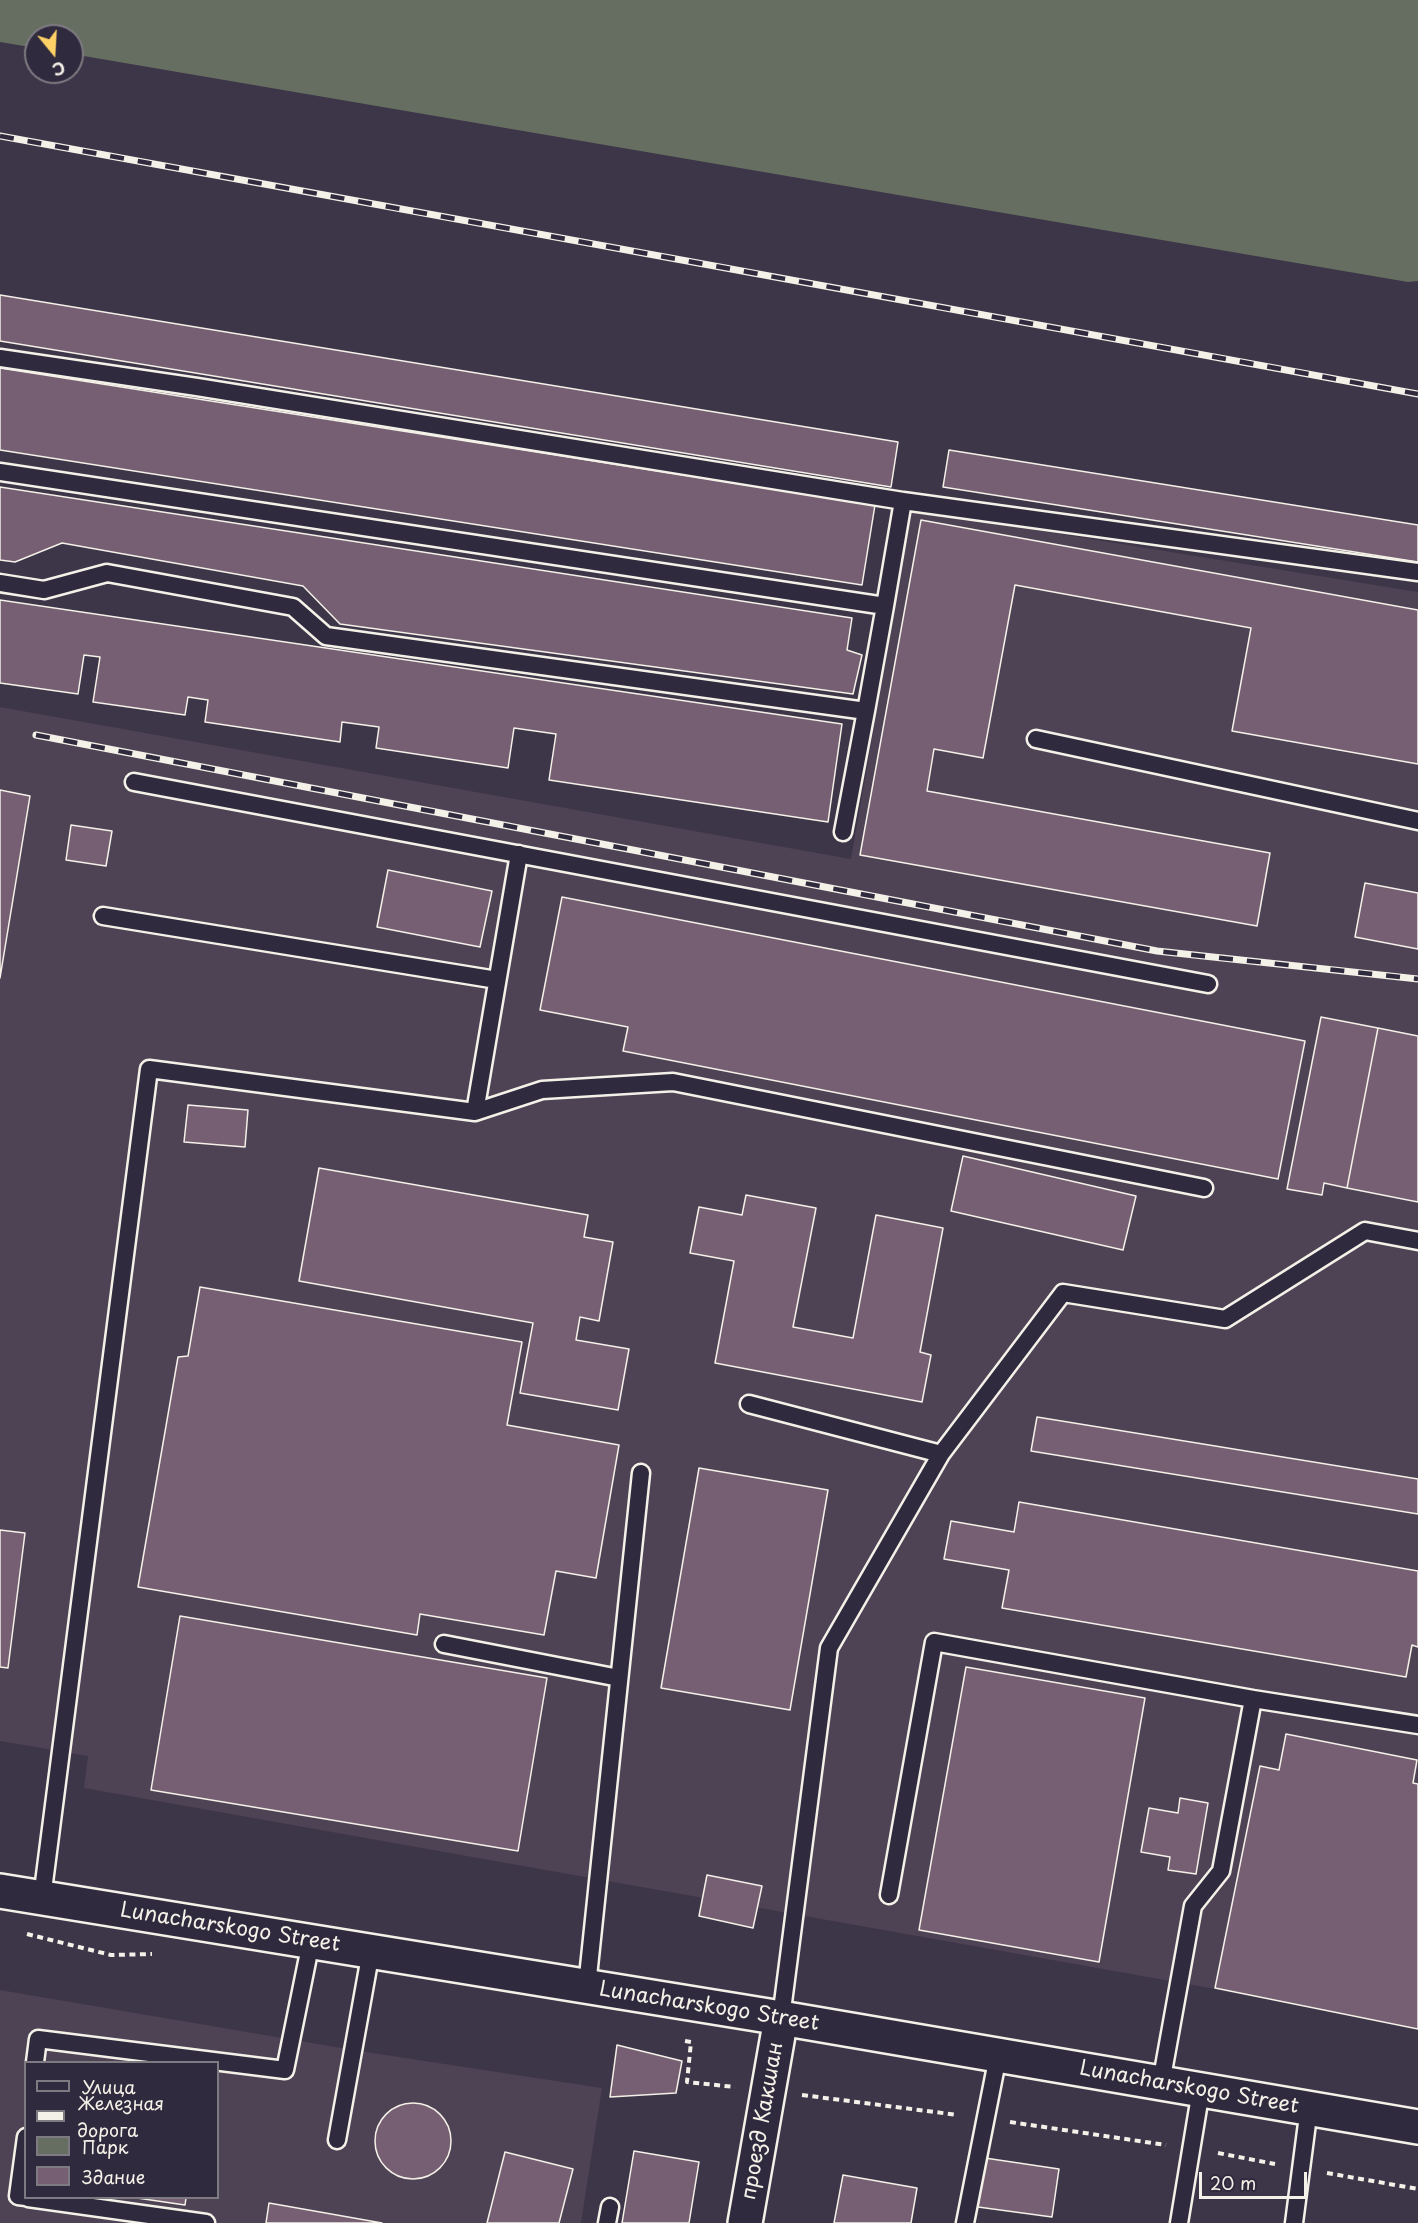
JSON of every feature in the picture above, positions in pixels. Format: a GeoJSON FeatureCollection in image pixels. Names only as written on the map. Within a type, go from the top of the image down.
{"type":"FeatureCollection","features":[{"type":"Feature","properties":{"kind":"main road","name":"Lunacharskogo Street"},"geometry":{"type":"LineString","coordinates":[[0,1891],[781,2018],[1418,2127]]}},
{"type":"Feature","properties":{"kind":"main road","name":"проезд Какшан"},"geometry":{"type":"LineString","coordinates":[[745,2223],[781,2018]]}},
{"type":"Feature","properties":{"kind":"lane"},"geometry":{"type":"LineString","coordinates":[[0,358],[209,389],[903,501],[1418,572]]}},
{"type":"Feature","properties":{"kind":"lane"},"geometry":{"type":"LineString","coordinates":[[0,472],[885,606]]}},
{"type":"Feature","properties":{"kind":"lane"},"geometry":{"type":"LineString","coordinates":[[843,832],[903,501]]}},
{"type":"Feature","properties":{"kind":"lane"},"geometry":{"type":"LineString","coordinates":[[0,583],[44,590],[107,573],[294,607],[326,636],[866,711]]}},
{"type":"Feature","properties":{"kind":"lane"},"geometry":{"type":"LineString","coordinates":[[1036,739],[1418,821]]}},
{"type":"Feature","properties":{"kind":"lane"},"geometry":{"type":"LineString","coordinates":[[134,782],[1208,984]]}},
{"type":"Feature","properties":{"kind":"lane"},"geometry":{"type":"LineString","coordinates":[[475,1112],[519,854]]}},
{"type":"Feature","properties":{"kind":"lane"},"geometry":{"type":"LineString","coordinates":[[103,916],[497,980]]}},
{"type":"Feature","properties":{"kind":"lane"},"geometry":{"type":"LineString","coordinates":[[42,1898],[149,1070],[475,1112],[542,1090],[673,1082],[1204,1188]]}},
{"type":"Feature","properties":{"kind":"lane"},"geometry":{"type":"LineString","coordinates":[[781,2018],[829,1648],[941,1454],[1063,1293],[1225,1319],[1365,1230],[1418,1241]]}},
{"type":"Feature","properties":{"kind":"lane"},"geometry":{"type":"LineString","coordinates":[[749,1404],[941,1454]]}},
{"type":"Feature","properties":{"kind":"lane"},"geometry":{"type":"LineString","coordinates":[[587,1986],[641,1473]]}},
{"type":"Feature","properties":{"kind":"lane"},"geometry":{"type":"LineString","coordinates":[[889,1895],[934,1642],[1254,1699],[1418,1725]]}},
{"type":"Feature","properties":{"kind":"lane"},"geometry":{"type":"LineString","coordinates":[[444,1644],[619,1678]]}},
{"type":"Feature","properties":{"kind":"lane"},"geometry":{"type":"LineString","coordinates":[[1161,2083],[1193,1906],[1221,1871],[1254,1699]]}},
{"type":"Feature","properties":{"kind":"lane"},"geometry":{"type":"LineString","coordinates":[[219,2062],[285,2070],[312,1942]]}},
{"type":"Feature","properties":{"kind":"lane"},"geometry":{"type":"LineString","coordinates":[[337,2140],[371,1951]]}},
{"type":"Feature","properties":{"kind":"lane"},"geometry":{"type":"LineString","coordinates":[[35,2061],[38,2039],[213,2061]]}},
{"type":"Feature","properties":{"kind":"lane"},"geometry":{"type":"LineString","coordinates":[[965,2223],[998,2056]]}},
{"type":"Feature","properties":{"kind":"lane"},"geometry":{"type":"LineString","coordinates":[[1179,2223],[1201,2090]]}},
{"type":"Feature","properties":{"kind":"lane"},"geometry":{"type":"LineString","coordinates":[[1294,2223],[1310,2108]]}},
{"type":"Feature","properties":{"kind":"lane"},"geometry":{"type":"LineString","coordinates":[[24,2152],[18,2196],[24,2197]]}},
{"type":"Feature","properties":{"kind":"lane"},"geometry":{"type":"LineString","coordinates":[[41,2199],[206,2223]]}},
{"type":"Feature","properties":{"kind":"path"},"geometry":{"type":"LineString","coordinates":[[691,2042],[687,2082],[986,2118],[1191,2149],[1418,2189]]}},
{"type":"Feature","properties":{"kind":"shaded area"},"geometry":{"type":"Polygon","coordinates":[[[912,510],[1418,592],[1418,2025],[84,1788],[88,1756],[0,1741],[0,707],[851,859],[912,510]]]}},
{"type":"Feature","properties":{"kind":"shaded area"},"geometry":{"type":"Polygon","coordinates":[[[0,1990],[353,2050],[602,2088],[581,2223],[0,2223],[0,1990]]]}},
{"type":"Feature","properties":{"kind":"green space"},"geometry":{"type":"Polygon","coordinates":[[[0,0],[1418,0],[1418,281],[1408,282],[84,56],[84,24],[24,24],[24,46],[0,42],[0,0]]]}},
{"type":"Feature","properties":{"kind":"building"},"geometry":{"type":"Polygon","coordinates":[[[0,295],[898,442],[891,487],[0,341],[0,295]]]}},
{"type":"Feature","properties":{"kind":"building"},"geometry":{"type":"Polygon","coordinates":[[[0,368],[875,505],[862,585],[0,450],[0,368]]]}},
{"type":"Feature","properties":{"kind":"building"},"geometry":{"type":"Polygon","coordinates":[[[949,450],[1418,525],[1418,562],[943,487],[949,450]]]}},
{"type":"Feature","properties":{"kind":"building"},"geometry":{"type":"Polygon","coordinates":[[[0,487],[852,618],[847,650],[862,655],[853,694],[340,624],[303,586],[62,543],[15,562],[0,560],[0,487]]]}},
{"type":"Feature","properties":{"kind":"building"},"geometry":{"type":"Polygon","coordinates":[[[921,520],[1418,610],[1418,764],[1232,731],[1251,628],[1015,585],[983,758],[934,749],[927,791],[1270,853],[1257,926],[860,855],[921,520]]]}},
{"type":"Feature","properties":{"kind":"building"},"geometry":{"type":"Polygon","coordinates":[[[0,600],[842,724],[828,822],[549,780],[556,734],[514,728],[508,768],[376,748],[379,727],[342,722],[340,742],[205,722],[208,700],[188,697],[185,715],[93,702],[100,657],[84,655],[78,694],[0,683],[0,600]]]}},
{"type":"Feature","properties":{"kind":"building"},"geometry":{"type":"Polygon","coordinates":[[[0,790],[30,796],[0,978],[0,790]]]}},
{"type":"Feature","properties":{"kind":"building"},"geometry":{"type":"Polygon","coordinates":[[[71,825],[112,831],[106,866],[66,860],[71,825]]]}},
{"type":"Feature","properties":{"kind":"building"},"geometry":{"type":"Polygon","coordinates":[[[388,870],[492,891],[480,947],[377,927],[388,870]]]}},
{"type":"Feature","properties":{"kind":"building"},"geometry":{"type":"Polygon","coordinates":[[[1365,883],[1418,893],[1418,949],[1355,937],[1365,883]]]}},
{"type":"Feature","properties":{"kind":"building"},"geometry":{"type":"Polygon","coordinates":[[[562,897],[1305,1041],[1278,1179],[623,1051],[628,1027],[540,1010],[562,897]]]}},
{"type":"Feature","properties":{"kind":"building"},"geometry":{"type":"Polygon","coordinates":[[[1321,1017],[1378,1028],[1347,1188],[1324,1183],[1322,1195],[1287,1189],[1321,1017]]]}},
{"type":"Feature","properties":{"kind":"building"},"geometry":{"type":"Polygon","coordinates":[[[1378,1028],[1418,1036],[1418,1202],[1347,1188],[1378,1028]]]}},
{"type":"Feature","properties":{"kind":"building"},"geometry":{"type":"Polygon","coordinates":[[[188,1105],[248,1110],[245,1147],[184,1142],[188,1105]]]}},
{"type":"Feature","properties":{"kind":"building"},"geometry":{"type":"Polygon","coordinates":[[[963,1156],[1136,1196],[1123,1250],[951,1211],[963,1156]]]}},
{"type":"Feature","properties":{"kind":"building"},"geometry":{"type":"Polygon","coordinates":[[[319,1168],[588,1215],[584,1237],[613,1242],[599,1321],[580,1317],[576,1340],[629,1349],[618,1410],[520,1393],[533,1323],[299,1281],[319,1168]]]}},
{"type":"Feature","properties":{"kind":"building"},"geometry":{"type":"Polygon","coordinates":[[[746,1195],[816,1208],[793,1327],[853,1338],[876,1215],[943,1228],[920,1352],[931,1355],[922,1402],[715,1363],[734,1261],[690,1253],[699,1207],[742,1215],[746,1195]]]}},
{"type":"Feature","properties":{"kind":"building"},"geometry":{"type":"Polygon","coordinates":[[[200,1287],[522,1342],[507,1425],[619,1445],[596,1578],[556,1571],[544,1635],[420,1614],[417,1635],[138,1587],[178,1357],[188,1356],[200,1287]]]}},
{"type":"Feature","properties":{"kind":"building"},"geometry":{"type":"Polygon","coordinates":[[[1037,1417],[1418,1479],[1418,1514],[1031,1451],[1037,1417]]]}},
{"type":"Feature","properties":{"kind":"building"},"geometry":{"type":"Polygon","coordinates":[[[699,1468],[828,1490],[790,1710],[661,1688],[699,1468]]]}},
{"type":"Feature","properties":{"kind":"building"},"geometry":{"type":"Polygon","coordinates":[[[1019,1502],[1418,1571],[1418,1647],[1412,1645],[1406,1677],[1002,1608],[1009,1570],[944,1559],[951,1521],[1014,1532],[1019,1502]]]}},
{"type":"Feature","properties":{"kind":"building"},"geometry":{"type":"Polygon","coordinates":[[[0,1530],[25,1533],[8,1668],[0,1667],[0,1530]]]}},
{"type":"Feature","properties":{"kind":"building"},"geometry":{"type":"Polygon","coordinates":[[[180,1616],[547,1678],[518,1851],[151,1790],[180,1616]]]}},
{"type":"Feature","properties":{"kind":"building"},"geometry":{"type":"Polygon","coordinates":[[[966,1667],[1145,1698],[1099,1962],[919,1930],[966,1667]]]}},
{"type":"Feature","properties":{"kind":"building"},"geometry":{"type":"Polygon","coordinates":[[[1286,1734],[1417,1760],[1413,1783],[1418,1784],[1418,2029],[1215,1988],[1260,1766],[1279,1770],[1286,1734]]]}},
{"type":"Feature","properties":{"kind":"building"},"geometry":{"type":"Polygon","coordinates":[[[1180,1798],[1208,1803],[1196,1874],[1168,1870],[1170,1857],[1141,1852],[1149,1808],[1178,1813],[1180,1798]]]}},
{"type":"Feature","properties":{"kind":"building"},"geometry":{"type":"Polygon","coordinates":[[[707,1875],[762,1886],[753,1928],[699,1916],[707,1875]]]}},
{"type":"Feature","properties":{"kind":"building"},"geometry":{"type":"Polygon","coordinates":[[[617,2045],[682,2061],[676,2093],[610,2097],[617,2045]]]}},
{"type":"Feature","properties":{"kind":"building"},"geometry":{"type":"Polygon","coordinates":[[[413,2103],[427,2106],[440,2114],[448,2127],[451,2141],[448,2155],[440,2168],[427,2176],[413,2179],[399,2176],[386,2168],[378,2155],[375,2141],[378,2127],[386,2114],[399,2106],[413,2103]]]}},
{"type":"Feature","properties":{"kind":"building"},"geometry":{"type":"Polygon","coordinates":[[[634,2151],[699,2162],[689,2223],[622,2223],[634,2151]]]}},
{"type":"Feature","properties":{"kind":"building"},"geometry":{"type":"Polygon","coordinates":[[[505,2152],[573,2169],[559,2223],[487,2223],[505,2152]]]}},
{"type":"Feature","properties":{"kind":"building"},"geometry":{"type":"Polygon","coordinates":[[[985,2158],[1059,2169],[1052,2217],[978,2207],[985,2158]]]}},
{"type":"Feature","properties":{"kind":"building"},"geometry":{"type":"Polygon","coordinates":[[[843,2175],[917,2188],[911,2223],[834,2223],[843,2175]]]}},
{"type":"Feature","properties":{"kind":"building"},"geometry":{"type":"Polygon","coordinates":[[[144,2199],[186,2199],[185,2205],[144,2199]]]}},
{"type":"Feature","properties":{"kind":"building"},"geometry":{"type":"Polygon","coordinates":[[[269,2203],[382,2223],[266,2223],[269,2203]]]}},
{"type":"Feature","properties":{"kind":"railway"},"geometry":{"type":"LineString","coordinates":[[0,136],[1418,394]]}},
{"type":"Feature","properties":{"kind":"railway"},"geometry":{"type":"LineString","coordinates":[[36,735],[1157,951],[1418,979]]}}]}
